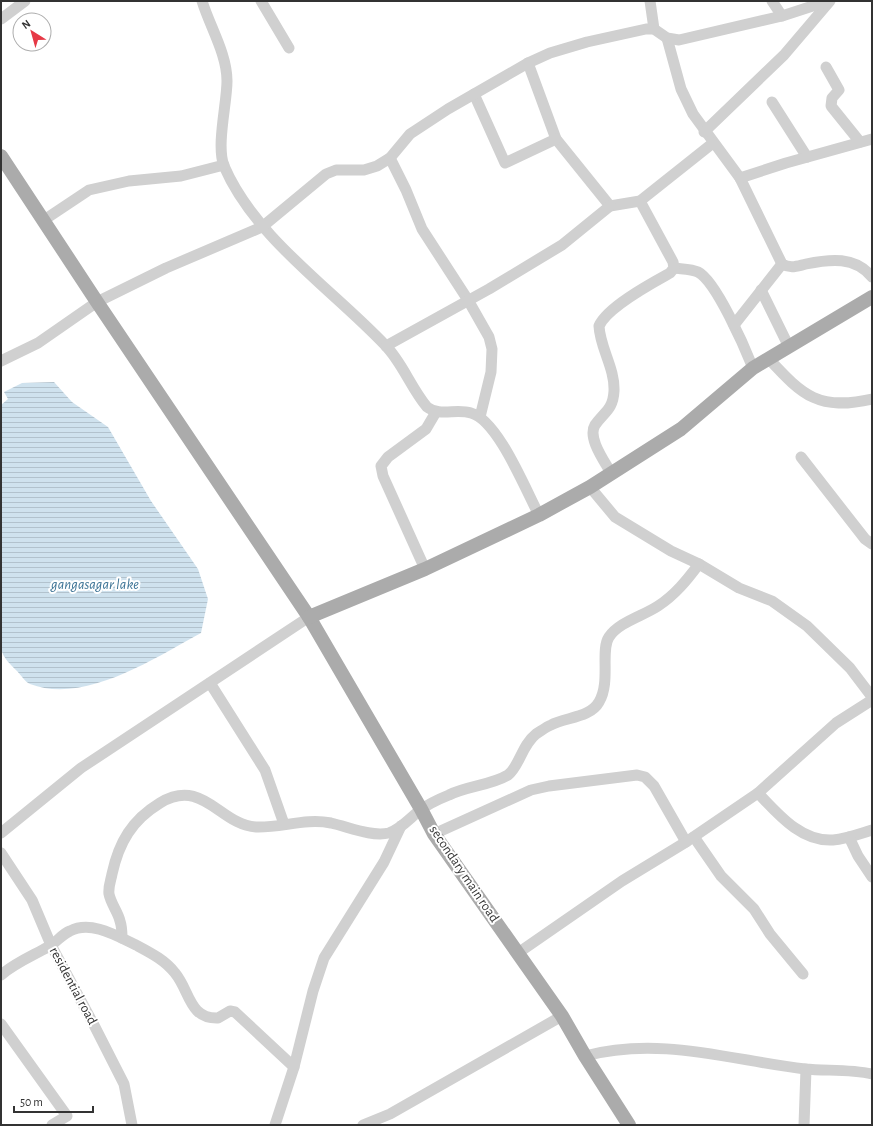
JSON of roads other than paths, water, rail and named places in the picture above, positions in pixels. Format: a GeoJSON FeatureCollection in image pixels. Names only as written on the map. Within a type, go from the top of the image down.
{"type":"FeatureCollection","features":[{"type":"Feature","properties":{"kind":"main road","name":"secondary main road"},"geometry":{"type":"LineString","coordinates":[[1,156],[97,302],[309,617],[421,809],[434,834],[562,1016],[585,1056],[629,1125]]}},
{"type":"Feature","properties":{"kind":"main road"},"geometry":{"type":"LineString","coordinates":[[309,617],[425,569],[539,515],[590,487],[681,429],[753,368],[872,297]]}},
{"type":"Feature","properties":{"kind":"street"},"geometry":{"type":"LineString","coordinates":[[1,19],[25,1]]}},
{"type":"Feature","properties":{"kind":"street"},"geometry":{"type":"LineString","coordinates":[[202,1],[226,66],[227,82],[222,150],[224,164],[262,227],[386,346],[422,402],[431,410],[436,412],[459,411],[471,413],[480,417],[493,430],[503,445],[539,515]]}},
{"type":"Feature","properties":{"kind":"street"},"geometry":{"type":"LineString","coordinates":[[261,1],[289,48]]}},
{"type":"Feature","properties":{"kind":"street"},"geometry":{"type":"LineString","coordinates":[[650,1],[654,29]]}},
{"type":"Feature","properties":{"kind":"street"},"geometry":{"type":"LineString","coordinates":[[772,1],[782,16]]}},
{"type":"Feature","properties":{"kind":"street"},"geometry":{"type":"LineString","coordinates":[[1,361],[38,343],[97,302],[166,268],[262,227],[326,174],[336,170],[355,171],[370,169],[390,158],[410,134],[474,94],[528,63],[550,53],[587,42],[646,29],[654,29],[667,38],[679,40],[782,16],[829,1]]}},
{"type":"Feature","properties":{"kind":"street"},"geometry":{"type":"LineString","coordinates":[[704,132],[784,55],[829,1]]}},
{"type":"Feature","properties":{"kind":"street"},"geometry":{"type":"LineString","coordinates":[[667,38],[681,89],[693,114],[704,132],[740,178],[782,264],[792,267],[831,260],[850,262],[860,265],[872,277]]}},
{"type":"Feature","properties":{"kind":"street"},"geometry":{"type":"LineString","coordinates":[[528,63],[556,139],[610,206]]}},
{"type":"Feature","properties":{"kind":"street"},"geometry":{"type":"LineString","coordinates":[[826,67],[839,90],[832,98],[831,106],[860,142]]}},
{"type":"Feature","properties":{"kind":"street"},"geometry":{"type":"LineString","coordinates":[[474,94],[505,163],[556,139]]}},
{"type":"Feature","properties":{"kind":"street"},"geometry":{"type":"LineString","coordinates":[[772,102],[807,157]]}},
{"type":"Feature","properties":{"kind":"street"},"geometry":{"type":"LineString","coordinates":[[740,178],[872,138]]}},
{"type":"Feature","properties":{"kind":"street"},"geometry":{"type":"LineString","coordinates":[[386,346],[562,245],[610,206],[640,201],[713,143]]}},
{"type":"Feature","properties":{"kind":"street"},"geometry":{"type":"LineString","coordinates":[[390,158],[406,190],[422,229],[468,300],[489,337],[492,349],[491,372],[480,417]]}},
{"type":"Feature","properties":{"kind":"street"},"geometry":{"type":"LineString","coordinates":[[44,220],[89,190],[129,181],[181,176],[224,164]]}},
{"type":"Feature","properties":{"kind":"street"},"geometry":{"type":"LineString","coordinates":[[612,473],[597,449],[593,431],[595,425],[609,410],[614,392],[613,377],[599,326],[605,316],[635,293],[670,273],[674,268],[673,262],[640,201]]}},
{"type":"Feature","properties":{"kind":"street"},"geometry":{"type":"LineString","coordinates":[[734,325],[782,264]]}},
{"type":"Feature","properties":{"kind":"street"},"geometry":{"type":"LineString","coordinates":[[674,268],[698,271],[703,276],[734,325],[753,368]]}},
{"type":"Feature","properties":{"kind":"street"},"geometry":{"type":"LineString","coordinates":[[761,290],[789,347]]}},
{"type":"Feature","properties":{"kind":"street"},"geometry":{"type":"LineString","coordinates":[[769,359],[791,383],[811,397],[835,404],[850,404],[872,399]]}},
{"type":"Feature","properties":{"kind":"street"},"geometry":{"type":"LineString","coordinates":[[425,569],[383,476],[381,466],[388,457],[426,429],[436,412]]}},
{"type":"Feature","properties":{"kind":"street"},"geometry":{"type":"LineString","coordinates":[[801,457],[865,539],[872,544]]}},
{"type":"Feature","properties":{"kind":"street"},"geometry":{"type":"LineString","coordinates":[[590,487],[615,517],[671,551],[699,564],[739,588],[772,601],[806,626],[850,668],[872,697]]}},
{"type":"Feature","properties":{"kind":"street"},"geometry":{"type":"LineString","coordinates":[[122,938],[120,920],[109,894],[119,847],[127,834],[139,820],[161,803],[187,796],[202,798],[242,824],[254,827],[305,821],[330,823],[382,834],[395,830],[421,809],[451,794],[473,785],[495,780],[510,774],[527,744],[535,735],[550,725],[592,710],[598,704],[604,692],[606,673],[605,650],[609,636],[621,626],[642,616],[669,599],[699,564]]}},
{"type":"Feature","properties":{"kind":"street"},"geometry":{"type":"LineString","coordinates":[[1,833],[82,768],[309,617]]}},
{"type":"Feature","properties":{"kind":"street"},"geometry":{"type":"LineString","coordinates":[[210,683],[265,770],[284,824]]}},
{"type":"Feature","properties":{"kind":"street"},"geometry":{"type":"LineString","coordinates":[[518,953],[622,881],[690,839],[758,794],[836,723],[872,700]]}},
{"type":"Feature","properties":{"kind":"street"},"geometry":{"type":"LineString","coordinates":[[434,834],[531,790],[549,786],[637,775],[645,777],[654,786],[690,839],[721,876],[754,909],[766,928],[803,974]]}},
{"type":"Feature","properties":{"kind":"street"},"geometry":{"type":"LineString","coordinates":[[758,794],[777,814],[806,835],[832,840],[849,837],[872,830]]}},
{"type":"Feature","properties":{"kind":"street"},"geometry":{"type":"LineString","coordinates":[[275,1125],[294,1067],[313,991],[324,958],[384,862],[402,825]]}},
{"type":"Feature","properties":{"kind":"street"},"geometry":{"type":"LineString","coordinates":[[849,837],[858,856],[872,877]]}},
{"type":"Feature","properties":{"kind":"street","name":"residential road"},"geometry":{"type":"LineString","coordinates":[[1,852],[32,900],[51,946],[96,1027],[124,1084],[132,1125]]}},
{"type":"Feature","properties":{"kind":"street"},"geometry":{"type":"LineString","coordinates":[[1,975],[10,967],[51,946],[70,930],[98,928],[122,938],[164,962],[181,982],[191,1006],[200,1014],[218,1018],[230,1011],[234,1012],[294,1067]]}},
{"type":"Feature","properties":{"kind":"street"},"geometry":{"type":"LineString","coordinates":[[363,1125],[390,1114],[562,1016]]}},
{"type":"Feature","properties":{"kind":"street"},"geometry":{"type":"LineString","coordinates":[[1,1024],[67,1116],[52,1125]]}},
{"type":"Feature","properties":{"kind":"street"},"geometry":{"type":"LineString","coordinates":[[585,1056],[624,1048],[656,1048],[702,1051],[806,1069],[872,1074]]}},
{"type":"Feature","properties":{"kind":"street"},"geometry":{"type":"LineString","coordinates":[[804,1125],[806,1069]]}},
{"type":"Feature","properties":{"kind":"water","name":"gangasagar lake"},"geometry":{"type":"Polygon","coordinates":[[[54,382],[72,402],[108,427],[151,501],[198,569],[208,599],[201,633],[141,666],[118,676],[96,684],[73,688],[51,689],[28,683],[4,656],[1,649],[1,405],[8,399],[4,392],[22,383],[54,382]]]}}]}
